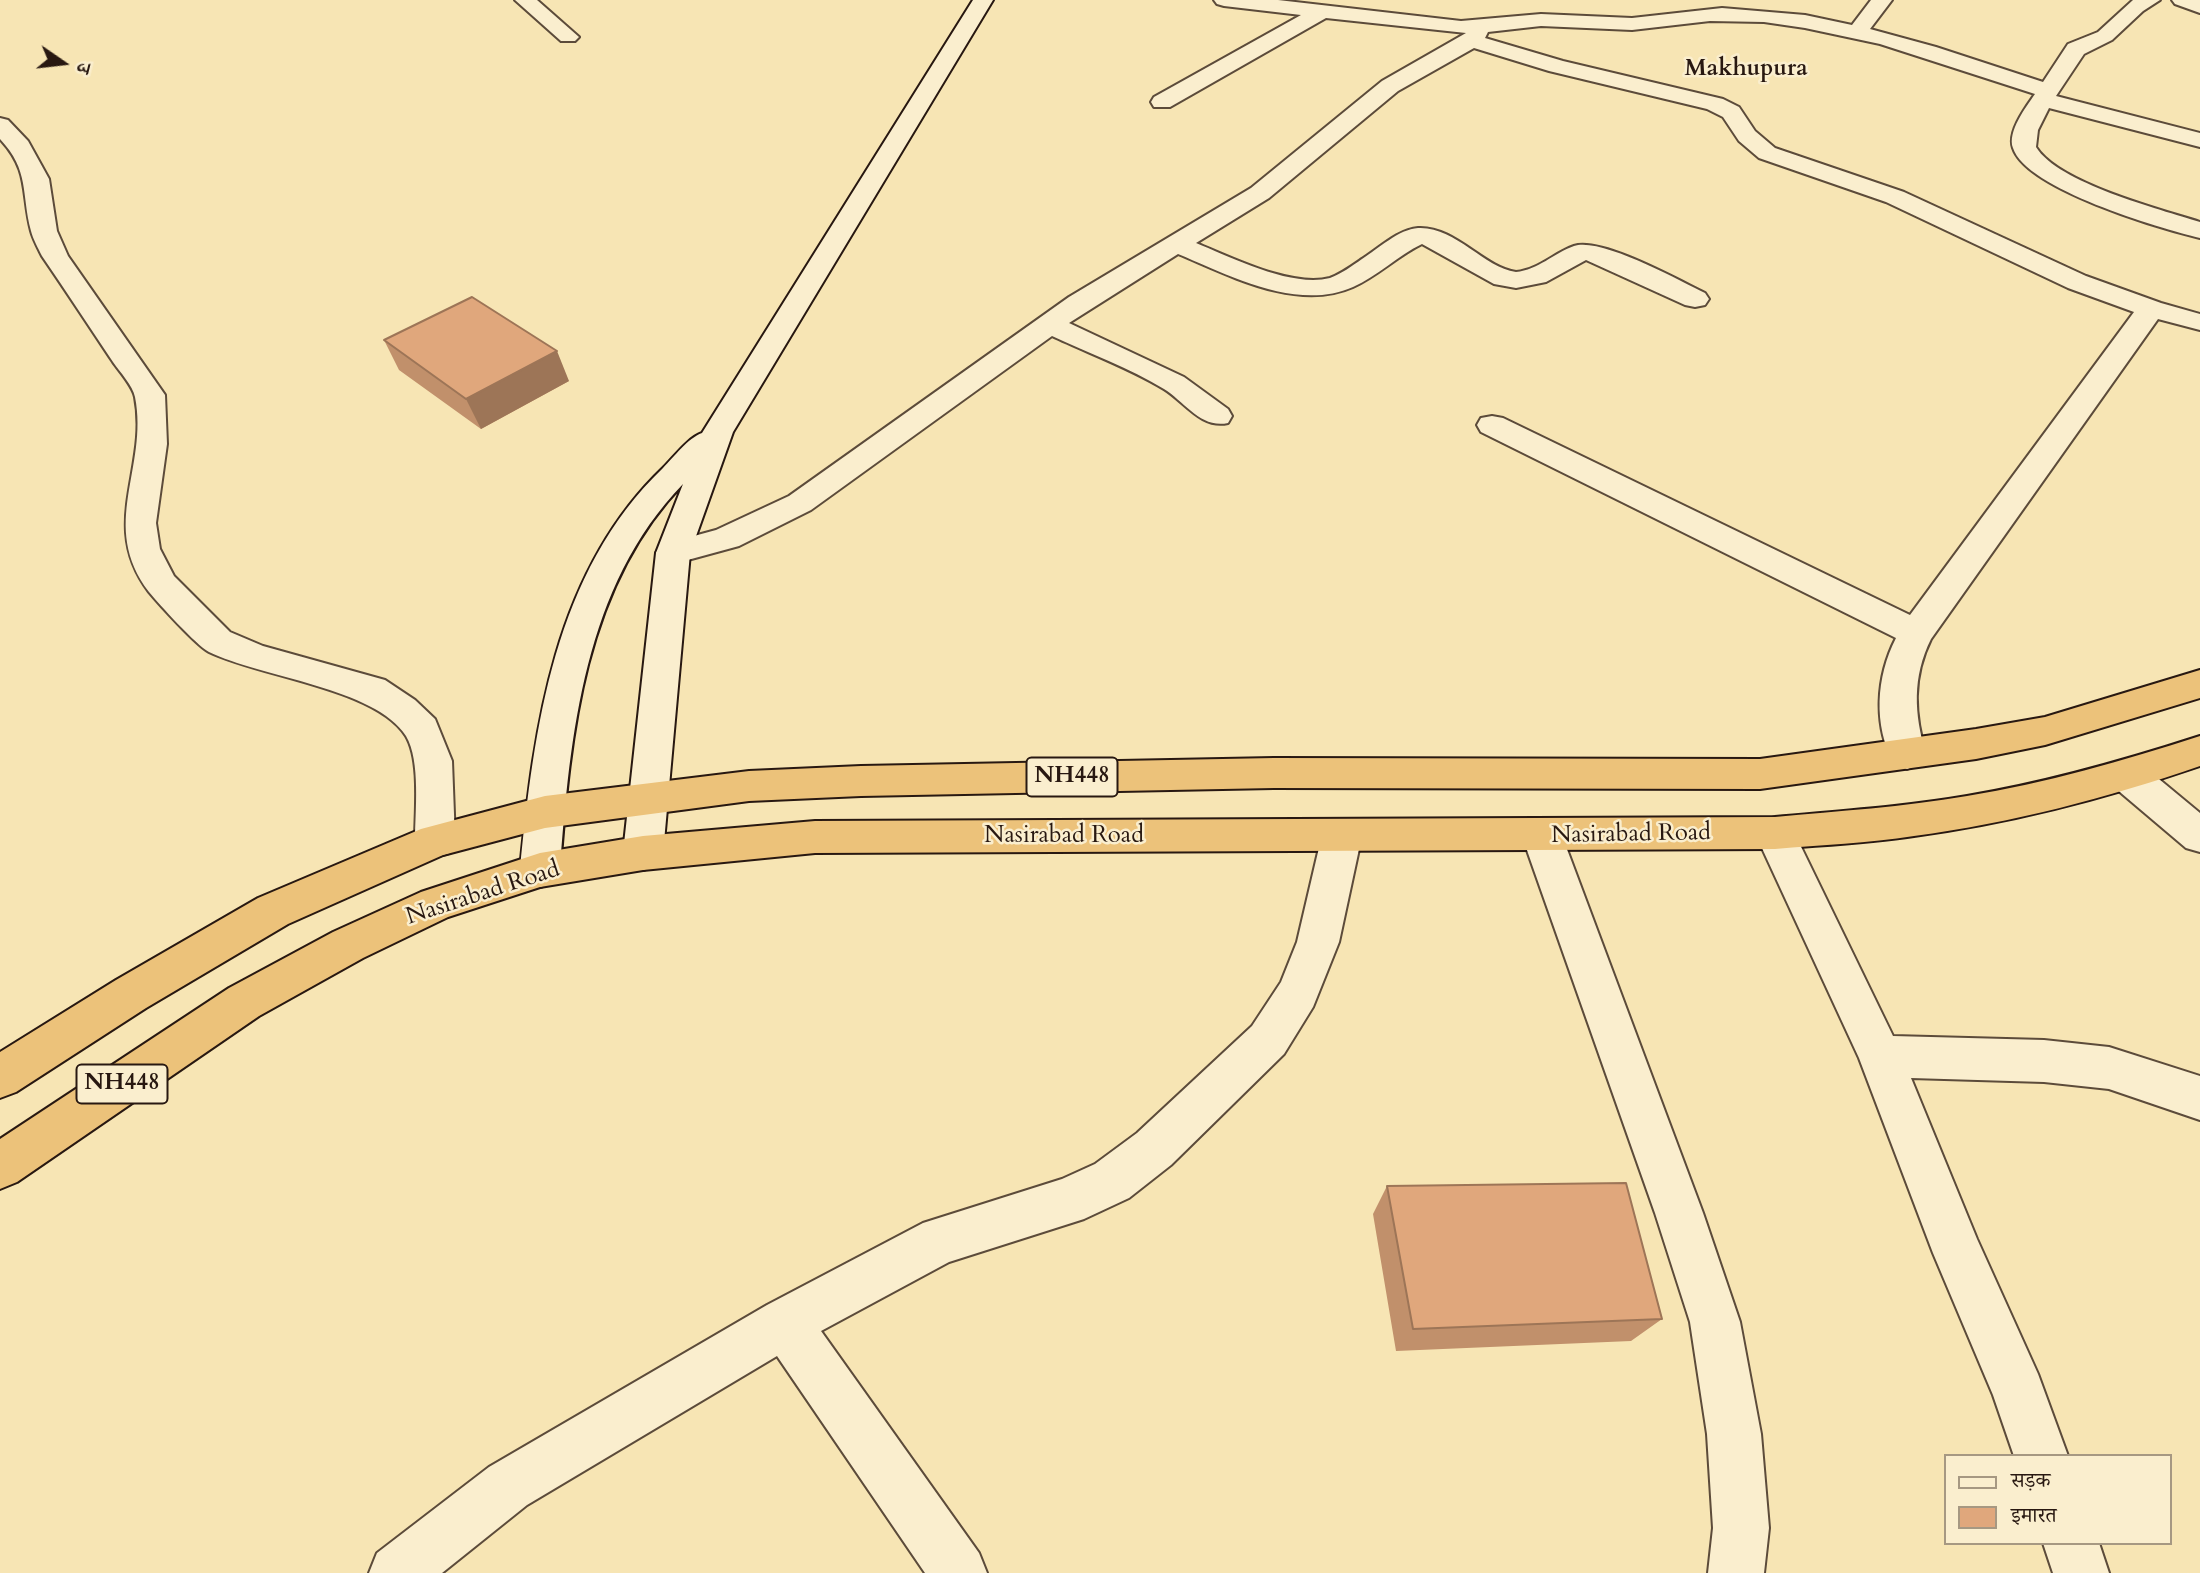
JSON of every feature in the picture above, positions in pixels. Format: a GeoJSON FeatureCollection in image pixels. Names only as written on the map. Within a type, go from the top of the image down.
{"type":"FeatureCollection","features":[{"type":"Feature","properties":{"kind":"highway","name":"NH448"},"geometry":{"type":"LineString","coordinates":[[0,1077],[131,994],[273,911],[435,841],[545,812],[749,786],[916,780],[1274,773],[1760,774],[1907,754],[2045,731],[2200,684]]}},
{"type":"Feature","properties":{"kind":"highway","name":"Nasirabad Road"},"geometry":{"type":"LineString","coordinates":[[0,1166],[244,1002],[337,951],[436,904],[540,870],[643,853],[815,837],[1775,834],[1929,818],[2027,801],[2129,776],[2200,751]]}},
{"type":"Feature","properties":{"kind":"street"},"geometry":{"type":"LineString","coordinates":[[525,0],[568,37]]}},
{"type":"Feature","properties":{"kind":"street"},"geometry":{"type":"LineString","coordinates":[[643,853],[673,553],[718,432],[982,0]]}},
{"type":"Feature","properties":{"kind":"street"},"geometry":{"type":"LineString","coordinates":[[1224,0],[1476,34],[1557,66],[1716,104],[1731,112],[1747,136],[1767,153],[1895,197],[2077,282],[2151,309],[2195,314]]}},
{"type":"Feature","properties":{"kind":"street"},"geometry":{"type":"LineString","coordinates":[[1857,32],[1882,0]]}},
{"type":"Feature","properties":{"kind":"street"},"geometry":{"type":"LineString","coordinates":[[2150,0],[2132,7],[2108,34],[2076,49],[2045,95],[2024,136],[2024,149],[2034,162],[2050,174],[2088,192],[2200,230]]}},
{"type":"Feature","properties":{"kind":"street"},"geometry":{"type":"LineString","coordinates":[[2182,0],[2200,7]]}},
{"type":"Feature","properties":{"kind":"street"},"geometry":{"type":"LineString","coordinates":[[673,553],[727,538],[800,503],[1089,296],[1260,193],[1390,86],[1476,34],[1542,20],[1633,24],[1687,7],[1782,19],[1857,32],[1931,52],[2045,95],[2200,140]]}},
{"type":"Feature","properties":{"kind":"street"},"geometry":{"type":"LineString","coordinates":[[1162,102],[1319,13]]}},
{"type":"Feature","properties":{"kind":"street"},"geometry":{"type":"LineString","coordinates":[[0,125],[20,146],[37,179],[44,230],[55,256],[150,396],[152,444],[140,523],[144,549],[161,583],[218,641],[253,656],[372,690],[402,710],[422,730],[433,761],[435,841]]}},
{"type":"Feature","properties":{"kind":"street"},"geometry":{"type":"LineString","coordinates":[[1175,244],[1276,281],[1317,289],[1337,285],[1419,236],[1435,239],[1503,278],[1515,281],[1534,278],[1584,251],[1607,257],[1695,299]]}},
{"type":"Feature","properties":{"kind":"street"},"geometry":{"type":"LineString","coordinates":[[1907,754],[1900,731],[1898,696],[1901,666],[1916,633],[2151,309]]}},
{"type":"Feature","properties":{"kind":"street"},"geometry":{"type":"LineString","coordinates":[[1049,324],[1174,383],[1217,416]]}},
{"type":"Feature","properties":{"kind":"street"},"geometry":{"type":"LineString","coordinates":[[1492,425],[1916,633]]}},
{"type":"Feature","properties":{"kind":"street"},"geometry":{"type":"LineString","coordinates":[[540,870],[554,732],[572,653],[592,599],[614,552],[649,501],[718,432]]}},
{"type":"Feature","properties":{"kind":"street"},"geometry":{"type":"LineString","coordinates":[[2129,776],[2200,836]]}},
{"type":"Feature","properties":{"kind":"street"},"geometry":{"type":"LineString","coordinates":[[1775,834],[1880,1056],[1958,1253],[2019,1392],[2040,1454]]}},
{"type":"Feature","properties":{"kind":"street"},"geometry":{"type":"LineString","coordinates":[[397,1573],[508,1486],[785,1323],[940,1240],[1067,1202],[1112,1181],[1154,1149],[1268,1040],[1298,993],[1318,942],[1342,835]]}},
{"type":"Feature","properties":{"kind":"street"},"geometry":{"type":"LineString","coordinates":[[1542,836],[1679,1213],[1715,1322],[1734,1434],[1741,1528],[1737,1573]]}},
{"type":"Feature","properties":{"kind":"street"},"geometry":{"type":"LineString","coordinates":[[1880,1056],[2044,1061],[2109,1068],[2200,1098]]}},
{"type":"Feature","properties":{"kind":"street"},"geometry":{"type":"LineString","coordinates":[[785,1323],[958,1573]]}},
{"type":"Feature","properties":{"kind":"street"},"geometry":{"type":"LineString","coordinates":[[2072,1545],[2081,1573]]}},
{"type":"Feature","properties":{"kind":"building"},"geometry":{"type":"Polygon","coordinates":[[[472,297],[557,351],[466,399],[384,340],[472,297]]]}},
{"type":"Feature","properties":{"kind":"building"},"geometry":{"type":"Polygon","coordinates":[[[1626,1183],[1662,1319],[1413,1329],[1387,1186],[1626,1183]]]}},
{"type":"Feature","properties":{"kind":"district","name":"Makhupura"},"geometry":{"type":"Point","coordinates":[1746,70]}}]}
